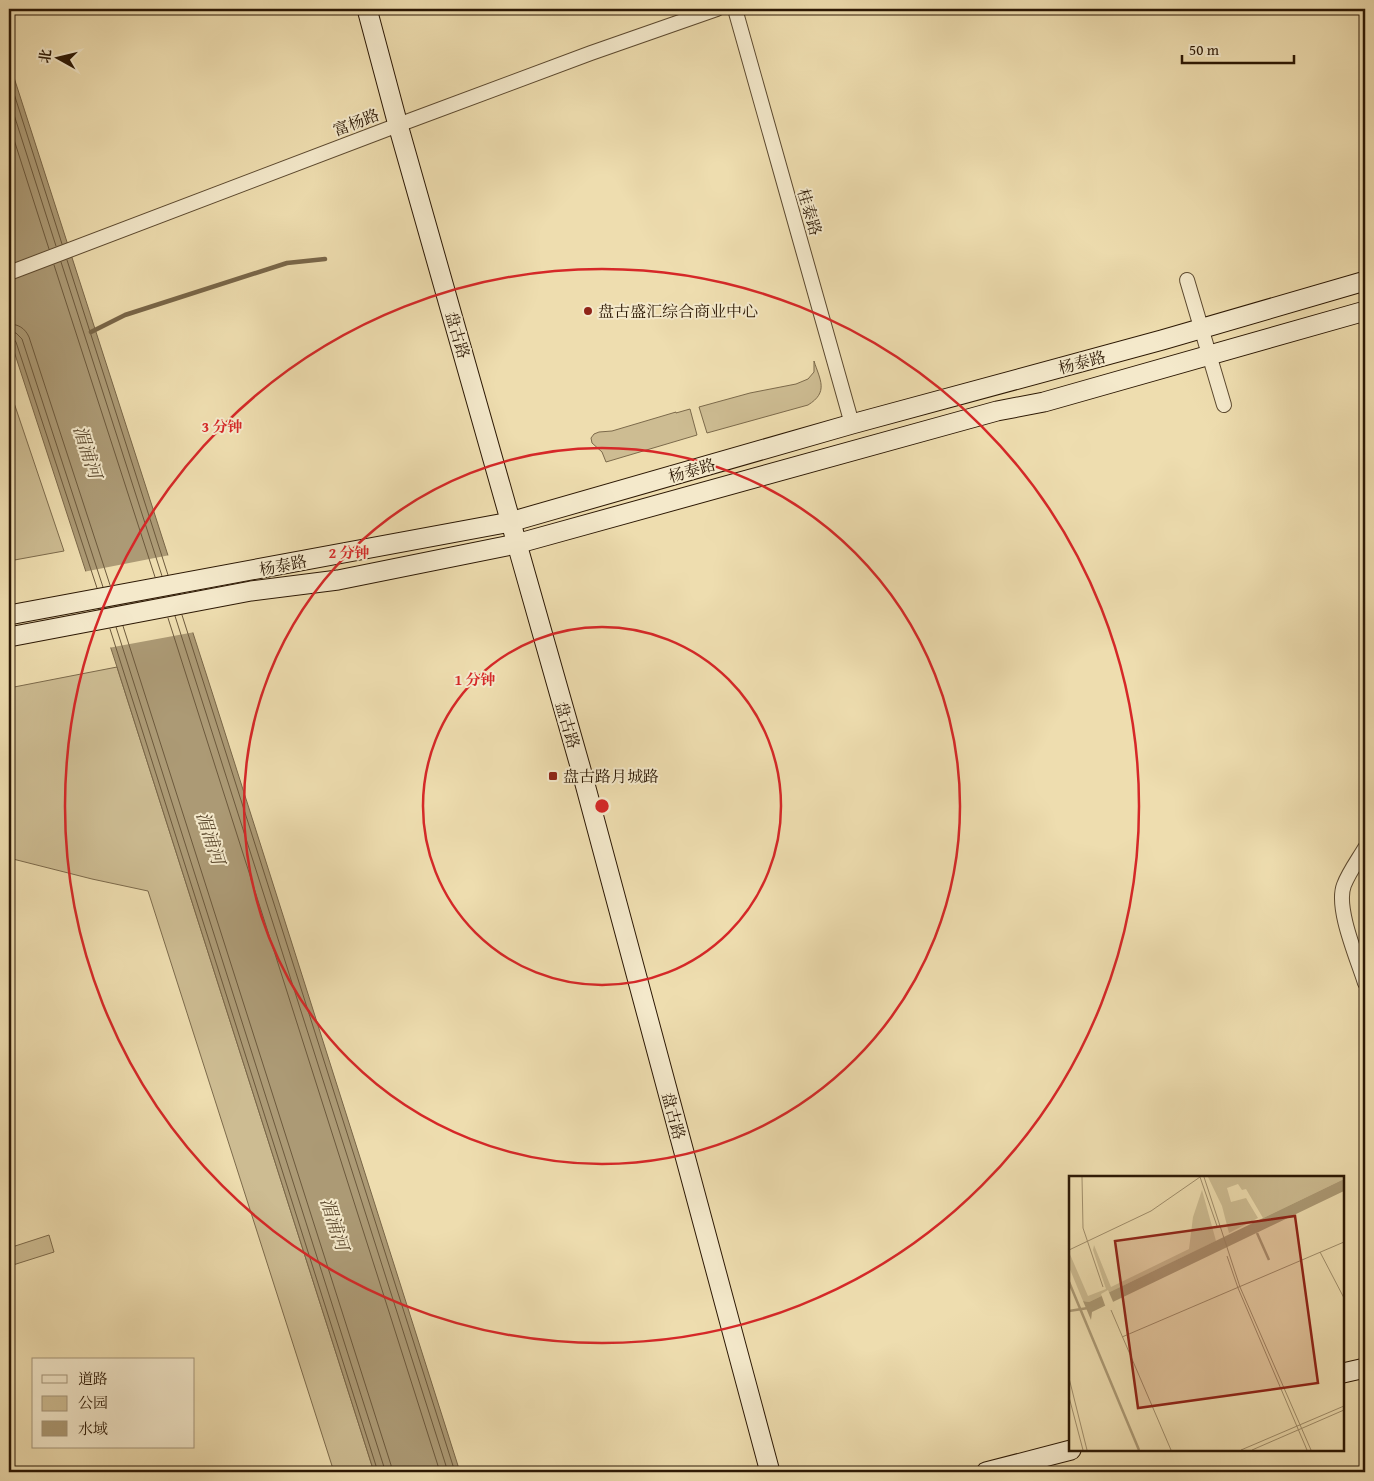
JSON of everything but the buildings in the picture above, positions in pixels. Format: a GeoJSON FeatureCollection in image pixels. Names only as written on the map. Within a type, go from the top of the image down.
{"type":"FeatureCollection","features":[{"type":"Feature","properties":{"kind":"main road","name":"盘古路"},"geometry":{"type":"LineString","coordinates":[[367,9],[398,125],[582,773],[770,1472]]}},
{"type":"Feature","properties":{"kind":"main road","name":"杨泰路"},"geometry":{"type":"LineString","coordinates":[[15,614],[510,522],[852,424],[1201,329],[1365,282]]}},
{"type":"Feature","properties":{"kind":"main road","name":"杨泰路"},"geometry":{"type":"LineString","coordinates":[[9,636],[251,591],[338,580],[516,544],[929,429],[997,411],[1044,402],[1365,311]]}},
{"type":"Feature","properties":{"kind":"main road"},"geometry":{"type":"LineString","coordinates":[[1344,1373],[1365,1368]]}},
{"type":"Feature","properties":{"kind":"main road"},"geometry":{"type":"LineString","coordinates":[[986,1472],[1069,1451]]}},
{"type":"Feature","properties":{"kind":"street","name":"富杨路"},"geometry":{"type":"LineString","coordinates":[[9,273],[591,53],[717,9]]}},
{"type":"Feature","properties":{"kind":"street","name":"桂泰路"},"geometry":{"type":"LineString","coordinates":[[735,9],[852,424]]}},
{"type":"Feature","properties":{"kind":"street"},"geometry":{"type":"LineString","coordinates":[[1187,280],[1224,405]]}},
{"type":"Feature","properties":{"kind":"street"},"geometry":{"type":"LineString","coordinates":[[1365,848],[1344,886],[1342,901],[1346,925],[1365,983]]}},
{"type":"Feature","properties":{"kind":"green space"},"geometry":{"type":"Polygon","coordinates":[[[814,361],[821,390],[815,400],[808,405],[707,433],[699,407],[750,393],[796,384],[808,379],[814,372],[814,361]]]}},
{"type":"Feature","properties":{"kind":"green space"},"geometry":{"type":"Polygon","coordinates":[[[9,388],[64,551],[9,561],[9,388]]]}},
{"type":"Feature","properties":{"kind":"green space"},"geometry":{"type":"Polygon","coordinates":[[[690,409],[697,435],[606,462],[602,452],[592,443],[591,438],[599,432],[612,431],[690,409]]]}},
{"type":"Feature","properties":{"kind":"green space"},"geometry":{"type":"Polygon","coordinates":[[[117,667],[374,1472],[334,1472],[148,891],[9,858],[9,688],[117,667]]]}},
{"type":"Feature","properties":{"kind":"green space"},"geometry":{"type":"Polygon","coordinates":[[[49,1235],[54,1252],[13,1265],[9,1248],[49,1235]]]}},
{"type":"Feature","properties":{"kind":"water","name":"湄浦河"},"geometry":{"type":"Polygon","coordinates":[[[9,62],[460,1472],[374,1472],[117,667],[9,336],[9,62]]]}},
{"type":"Feature","properties":{"kind":"pier"},"geometry":{"type":"Polygon","coordinates":[[[170,555],[182,591],[95,607],[83,572],[170,555]]]}},
{"type":"Feature","properties":{"kind":"pier"},"geometry":{"type":"Polygon","coordinates":[[[183,596],[195,632],[108,648],[96,612],[183,596]]]}},
{"type":"Feature","properties":{"kind":"waterway"},"geometry":{"type":"LineString","coordinates":[[91,332],[125,315],[287,263],[325,259]]}},
{"type":"Feature","properties":{"kind":"place","name":"盘古盛汇综合商业中心"},"geometry":{"type":"Point","coordinates":[588,311]}},
{"type":"Feature","properties":{"kind":"place","name":"盘古路月城路"},"geometry":{"type":"Point","coordinates":[553,776]}}]}
